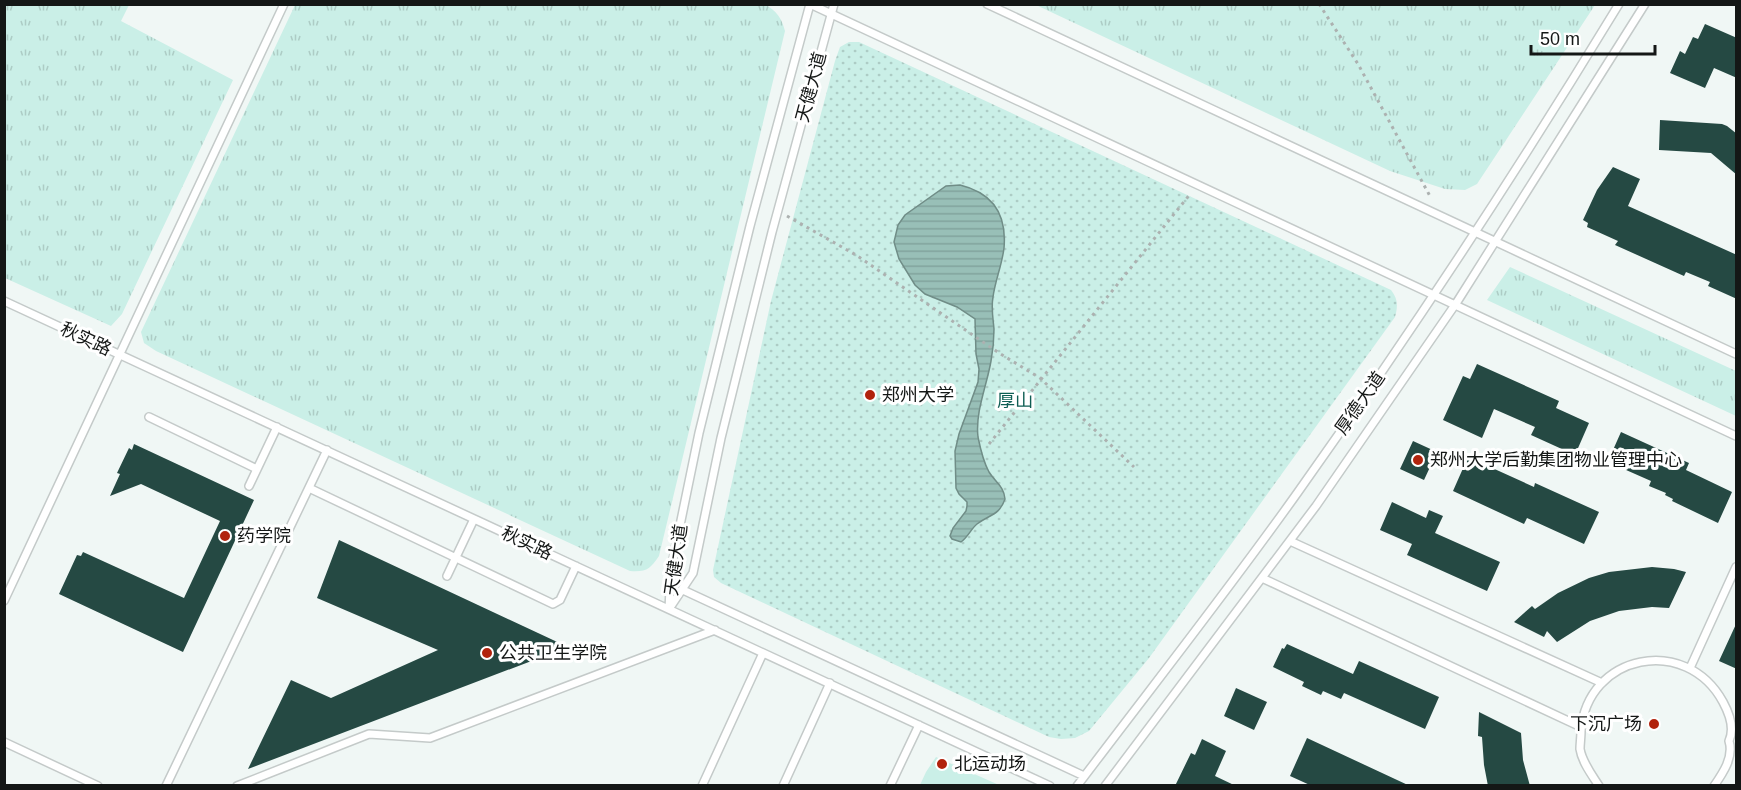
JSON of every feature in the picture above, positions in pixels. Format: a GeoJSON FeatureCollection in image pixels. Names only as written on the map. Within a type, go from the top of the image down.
{"type":"FeatureCollection","features":[{"type":"Feature","properties":{"kind":"lane"},"geometry":{"type":"LineString","coordinates":[[4,601],[284,4]]}},
{"type":"Feature","properties":{"kind":"lane"},"geometry":{"type":"LineString","coordinates":[[810,4],[1737,436]]}},
{"type":"Feature","properties":{"kind":"lane","name":"天健大道"},"geometry":{"type":"LineString","coordinates":[[669,609],[671,569],[699,433],[753,214],[810,4]]}},
{"type":"Feature","properties":{"kind":"lane","name":"天健大道"},"geometry":{"type":"LineString","coordinates":[[669,609],[693,573],[721,438],[778,211],[834,4]]}},
{"type":"Feature","properties":{"kind":"lane"},"geometry":{"type":"LineString","coordinates":[[987,4],[1737,354]]}},
{"type":"Feature","properties":{"kind":"lane","name":"厚德大道"},"geometry":{"type":"LineString","coordinates":[[1077,786],[1298,493],[1434,295],[1619,4]]}},
{"type":"Feature","properties":{"kind":"lane","name":"厚德大道"},"geometry":{"type":"LineString","coordinates":[[1105,786],[1316,506],[1455,305],[1645,4]]}},
{"type":"Feature","properties":{"kind":"lane","name":"秋实路"},"geometry":{"type":"LineString","coordinates":[[4,301],[1050,786]]}},
{"type":"Feature","properties":{"kind":"lane"},"geometry":{"type":"LineString","coordinates":[[149,417],[257,469]]}},
{"type":"Feature","properties":{"kind":"lane"},"geometry":{"type":"LineString","coordinates":[[249,486],[277,427]]}},
{"type":"Feature","properties":{"kind":"lane"},"geometry":{"type":"LineString","coordinates":[[166,786],[327,450]]}},
{"type":"Feature","properties":{"kind":"lane"},"geometry":{"type":"LineString","coordinates":[[309,488],[553,604],[560,600],[576,566]]}},
{"type":"Feature","properties":{"kind":"lane"},"geometry":{"type":"LineString","coordinates":[[447,576],[474,519]]}},
{"type":"Feature","properties":{"kind":"lane"},"geometry":{"type":"LineString","coordinates":[[1290,541],[1602,683]]}},
{"type":"Feature","properties":{"kind":"lane"},"geometry":{"type":"LineString","coordinates":[[1690,668],[1737,567]]}},
{"type":"Feature","properties":{"kind":"lane"},"geometry":{"type":"LineString","coordinates":[[1262,578],[1581,727]]}},
{"type":"Feature","properties":{"kind":"lane"},"geometry":{"type":"LineString","coordinates":[[682,590],[1084,776]]}},
{"type":"Feature","properties":{"kind":"lane"},"geometry":{"type":"LineString","coordinates":[[237,786],[369,734],[430,738],[715,630]]}},
{"type":"Feature","properties":{"kind":"lane"},"geometry":{"type":"LineString","coordinates":[[702,786],[763,652]]}},
{"type":"Feature","properties":{"kind":"lane"},"geometry":{"type":"LineString","coordinates":[[1599,786],[1580,750],[1581,727],[1585,711],[1602,683],[1618,670],[1645,661],[1673,662],[1690,668],[1710,683],[1726,706],[1734,730],[1729,741],[1731,748],[1728,762],[1714,786]]}},
{"type":"Feature","properties":{"kind":"lane"},"geometry":{"type":"LineString","coordinates":[[783,786],[830,683]]}},
{"type":"Feature","properties":{"kind":"lane"},"geometry":{"type":"LineString","coordinates":[[890,786],[919,725]]}},
{"type":"Feature","properties":{"kind":"lane"},"geometry":{"type":"LineString","coordinates":[[4,742],[98,786]]}},
{"type":"Feature","properties":{"kind":"path"},"geometry":{"type":"LineString","coordinates":[[1318,4],[1358,64],[1440,216]]}},
{"type":"Feature","properties":{"kind":"path"},"geometry":{"type":"LineString","coordinates":[[989,444],[1198,185]]}},
{"type":"Feature","properties":{"kind":"path"},"geometry":{"type":"LineString","coordinates":[[778,211],[856,255],[999,353],[1040,378],[1134,467]]}},
{"type":"Feature","properties":{"kind":"green space"},"geometry":{"type":"Polygon","coordinates":[[[5,4],[129,5],[121,21],[233,80],[122,314],[111,326],[5,278],[5,4]]]}},
{"type":"Feature","properties":{"kind":"green space"},"geometry":{"type":"Polygon","coordinates":[[[764,4],[778,15],[785,31],[659,556],[648,569],[630,571],[156,351],[144,343],[141,332],[295,5],[764,4]]]}},
{"type":"Feature","properties":{"kind":"green space"},"geometry":{"type":"Polygon","coordinates":[[[1036,5],[1595,5],[1477,184],[1465,190],[1445,189],[1390,171],[1036,5]]]}},
{"type":"Feature","properties":{"kind":"green space","name":"厚山"},"geometry":{"type":"Polygon","coordinates":[[[849,42],[859,42],[1391,290],[1396,300],[1395,317],[1149,658],[1089,731],[1075,738],[1049,737],[721,583],[714,577],[713,570],[771,301],[835,61],[840,47],[849,42]]]}},
{"type":"Feature","properties":{"kind":"green space"},"geometry":{"type":"Polygon","coordinates":[[[1510,267],[1736,371],[1736,416],[1487,300],[1510,267]]]}},
{"type":"Feature","properties":{"kind":"green space","name":"北运动场"},"geometry":{"type":"Polygon","coordinates":[[[936,757],[999,785],[920,785],[936,757]]]}},
{"type":"Feature","properties":{"kind":"shaded area"},"geometry":{"type":"Polygon","coordinates":[[[960,185],[981,193],[989,199],[996,207],[1003,225],[1004,248],[992,301],[994,329],[992,353],[980,408],[978,437],[985,464],[1001,487],[1005,499],[997,512],[977,524],[961,542],[950,536],[967,506],[967,502],[956,488],[955,451],[978,382],[975,319],[957,307],[925,294],[915,285],[899,259],[894,242],[898,225],[905,215],[946,186],[960,185]]]}},
{"type":"Feature","properties":{"kind":"building"},"geometry":{"type":"Polygon","coordinates":[[[1705,24],[1737,38],[1737,78],[1714,68],[1705,88],[1670,73],[1680,51],[1685,54],[1693,37],[1698,39],[1705,24]]]}},
{"type":"Feature","properties":{"kind":"building"},"geometry":{"type":"Polygon","coordinates":[[[1660,120],[1727,126],[1737,134],[1737,175],[1711,153],[1659,150],[1660,120]]]}},
{"type":"Feature","properties":{"kind":"building"},"geometry":{"type":"Polygon","coordinates":[[[1613,167],[1640,179],[1628,206],[1737,255],[1737,299],[1708,286],[1710,282],[1686,272],[1684,276],[1615,245],[1618,241],[1587,227],[1588,223],[1583,220],[1597,190],[1613,167]]]}},
{"type":"Feature","properties":{"kind":"building"},"geometry":{"type":"Polygon","coordinates":[[[1477,364],[1559,401],[1556,408],[1589,423],[1575,455],[1531,435],[1535,427],[1494,409],[1482,438],[1443,420],[1463,376],[1470,379],[1477,364]]]}},
{"type":"Feature","properties":{"kind":"building"},"geometry":{"type":"Polygon","coordinates":[[[1621,432],[1689,463],[1686,470],[1732,492],[1718,523],[1672,501],[1673,499],[1665,495],[1666,493],[1649,486],[1651,481],[1617,466],[1619,463],[1609,459],[1621,432]]]}},
{"type":"Feature","properties":{"kind":"building","name":"郑州大学后勤集团物业管理中心"},"geometry":{"type":"Polygon","coordinates":[[[1413,441],[1437,452],[1424,480],[1400,469],[1413,441]]]}},
{"type":"Feature","properties":{"kind":"building","name":"药学院"},"geometry":{"type":"Polygon","coordinates":[[[134,444],[254,500],[183,652],[59,594],[77,555],[81,556],[83,552],[184,598],[220,521],[141,484],[110,496],[120,474],[117,473],[129,448],[132,450],[134,444]]]}},
{"type":"Feature","properties":{"kind":"building"},"geometry":{"type":"Polygon","coordinates":[[[1468,457],[1534,487],[1535,483],[1599,512],[1584,544],[1527,518],[1524,524],[1453,491],[1468,457]]]}},
{"type":"Feature","properties":{"kind":"building"},"geometry":{"type":"Polygon","coordinates":[[[1392,502],[1426,518],[1429,510],[1443,516],[1435,533],[1500,562],[1487,591],[1407,555],[1412,544],[1380,530],[1392,502]]]}},
{"type":"Feature","properties":{"kind":"building","name":"公共卫生学院"},"geometry":{"type":"Polygon","coordinates":[[[339,540],[568,647],[248,769],[291,680],[331,698],[438,650],[317,598],[339,540]]]}},
{"type":"Feature","properties":{"kind":"building"},"geometry":{"type":"Polygon","coordinates":[[[1652,567],[1686,572],[1669,608],[1652,607],[1619,611],[1590,621],[1557,642],[1547,631],[1544,637],[1514,622],[1532,606],[1535,609],[1558,593],[1589,578],[1609,572],[1652,567]]]}},
{"type":"Feature","properties":{"kind":"building"},"geometry":{"type":"Polygon","coordinates":[[[1737,622],[1737,669],[1719,661],[1737,622]]]}},
{"type":"Feature","properties":{"kind":"building"},"geometry":{"type":"Polygon","coordinates":[[[1287,644],[1353,674],[1359,661],[1439,697],[1425,729],[1344,693],[1341,699],[1323,691],[1321,695],[1302,686],[1304,682],[1273,667],[1282,648],[1284,649],[1287,644]]]}},
{"type":"Feature","properties":{"kind":"building"},"geometry":{"type":"Polygon","coordinates":[[[1236,688],[1267,702],[1254,730],[1224,716],[1236,688]]]}},
{"type":"Feature","properties":{"kind":"building"},"geometry":{"type":"Polygon","coordinates":[[[1479,712],[1521,733],[1523,760],[1530,786],[1488,786],[1482,737],[1478,736],[1479,712]]]}},
{"type":"Feature","properties":{"kind":"building"},"geometry":{"type":"Polygon","coordinates":[[[1307,738],[1410,786],[1312,786],[1290,776],[1307,738]]]}},
{"type":"Feature","properties":{"kind":"building"},"geometry":{"type":"Polygon","coordinates":[[[1202,739],[1226,751],[1215,776],[1236,786],[1175,786],[1191,753],[1195,755],[1202,739]]]}},
{"type":"Feature","properties":{"kind":"place","name":"郑州大学"},"geometry":{"type":"Point","coordinates":[870,395]}},
{"type":"Feature","properties":{"kind":"place","name":"郑州大学后勤集团物业管理中心"},"geometry":{"type":"Point","coordinates":[1418,460]}},
{"type":"Feature","properties":{"kind":"place","name":"药学院"},"geometry":{"type":"Point","coordinates":[225,536]}},
{"type":"Feature","properties":{"kind":"place","name":"公共卫生学院"},"geometry":{"type":"Point","coordinates":[487,653]}},
{"type":"Feature","properties":{"kind":"place","name":"下沉广场"},"geometry":{"type":"Point","coordinates":[1654,724]}},
{"type":"Feature","properties":{"kind":"place","name":"北运动场"},"geometry":{"type":"Point","coordinates":[942,764]}}]}
